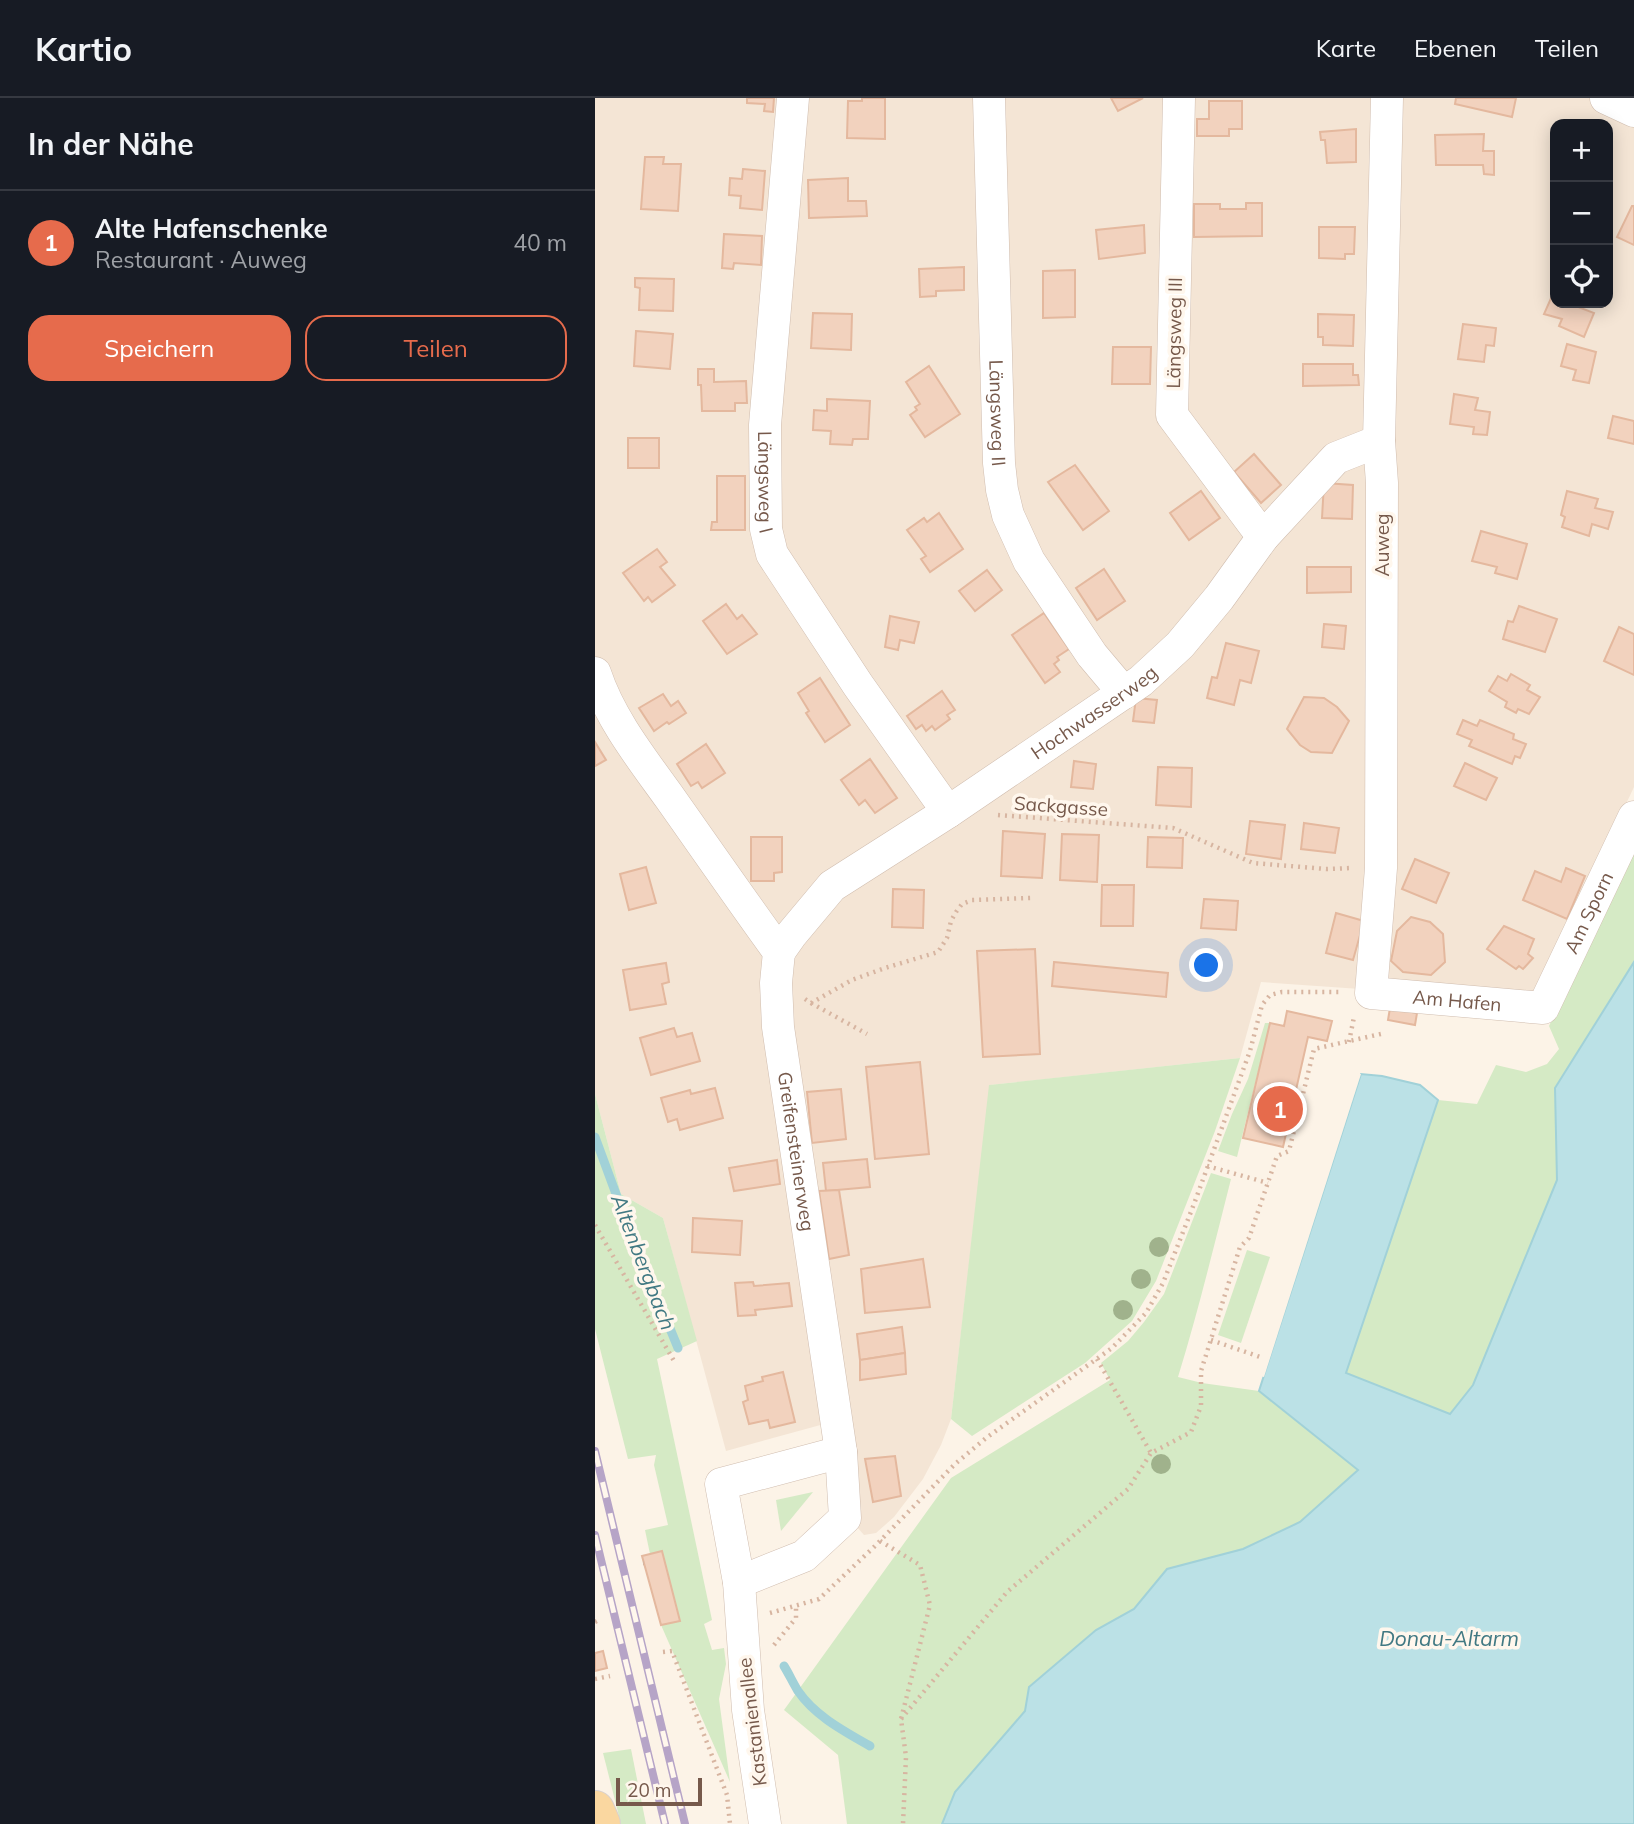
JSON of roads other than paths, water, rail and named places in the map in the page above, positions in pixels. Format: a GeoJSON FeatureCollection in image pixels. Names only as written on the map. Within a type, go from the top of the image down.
{"type":"FeatureCollection","features":[{"type":"Feature","properties":{"kind":"main road"},"geometry":{"type":"LineString","coordinates":[[595,1810],[601,1824]]}},
{"type":"Feature","properties":{"kind":"street","name":"Längsweg I"},"geometry":{"type":"LineString","coordinates":[[793,98],[765,425],[765,530],[772,554],[857,685],[948,812]]}},
{"type":"Feature","properties":{"kind":"street","name":"Längsweg II"},"geometry":{"type":"LineString","coordinates":[[989,98],[999,463],[1002,490],[1008,515],[1029,561],[1092,654],[1124,693]]}},
{"type":"Feature","properties":{"kind":"street","name":"Längsweg III"},"geometry":{"type":"LineString","coordinates":[[1179,98],[1172,415],[1263,537]]}},
{"type":"Feature","properties":{"kind":"street","name":"Auweg"},"geometry":{"type":"LineString","coordinates":[[1371,993],[1381,868],[1382,483],[1379,441],[1387,98]]}},
{"type":"Feature","properties":{"kind":"street"},"geometry":{"type":"LineString","coordinates":[[1606,98],[1634,111]]}},
{"type":"Feature","properties":{"kind":"street","name":"Hochwasserweg"},"geometry":{"type":"LineString","coordinates":[[779,952],[832,886],[948,812],[1141,681],[1180,645],[1219,598],[1263,537],[1336,458],[1379,441]]}},
{"type":"Feature","properties":{"kind":"street"},"geometry":{"type":"LineString","coordinates":[[595,673],[609,706],[639,755],[779,952]]}},
{"type":"Feature","properties":{"kind":"street","name":"Am Sporn"},"geometry":{"type":"LineString","coordinates":[[1543,1008],[1634,817]]}},
{"type":"Feature","properties":{"kind":"street","name":"Greifensteinerweg"},"geometry":{"type":"LineString","coordinates":[[739,1582],[804,1556],[845,1518],[841,1452],[778,1027],[776,983],[779,952]]}},
{"type":"Feature","properties":{"kind":"street","name":"Am Hafen"},"geometry":{"type":"LineString","coordinates":[[1371,993],[1543,1008]]}},
{"type":"Feature","properties":{"kind":"street"},"geometry":{"type":"LineString","coordinates":[[739,1582],[721,1484],[841,1452]]}},
{"type":"Feature","properties":{"kind":"street","name":"Kastanienallee"},"geometry":{"type":"LineString","coordinates":[[739,1582],[748,1710],[765,1824]]}},
{"type":"Feature","properties":{"kind":"water","name":"Donau-Altarm"},"geometry":{"type":"Polygon","coordinates":[[[1634,962],[1634,1824],[942,1824],[955,1792],[1025,1711],[1029,1687],[1096,1630],[1134,1609],[1167,1569],[1243,1549],[1300,1522],[1358,1470],[1259,1391],[1361,1074],[1420,1085],[1438,1100],[1346,1373],[1450,1414],[1473,1385],[1557,1180],[1555,1088],[1634,962]]]}},
{"type":"Feature","properties":{"kind":"waterway","name":"Altenbergbach"},"geometry":{"type":"LineString","coordinates":[[595,1137],[678,1348]]}},
{"type":"Feature","properties":{"kind":"waterway","name":"Altenbergbach"},"geometry":{"type":"LineString","coordinates":[[784,1666],[798,1691],[813,1708],[870,1746]]}},
{"type":"Feature","properties":{"kind":"railway"},"geometry":{"type":"LineString","coordinates":[[595,1451],[685,1824]]}},
{"type":"Feature","properties":{"kind":"railway"},"geometry":{"type":"LineString","coordinates":[[595,1535],[665,1824]]}},
{"type":"Feature","properties":{"kind":"place","name":"Alte Hafenschenke"},"geometry":{"type":"Point","coordinates":[1280,1109]}}]}
